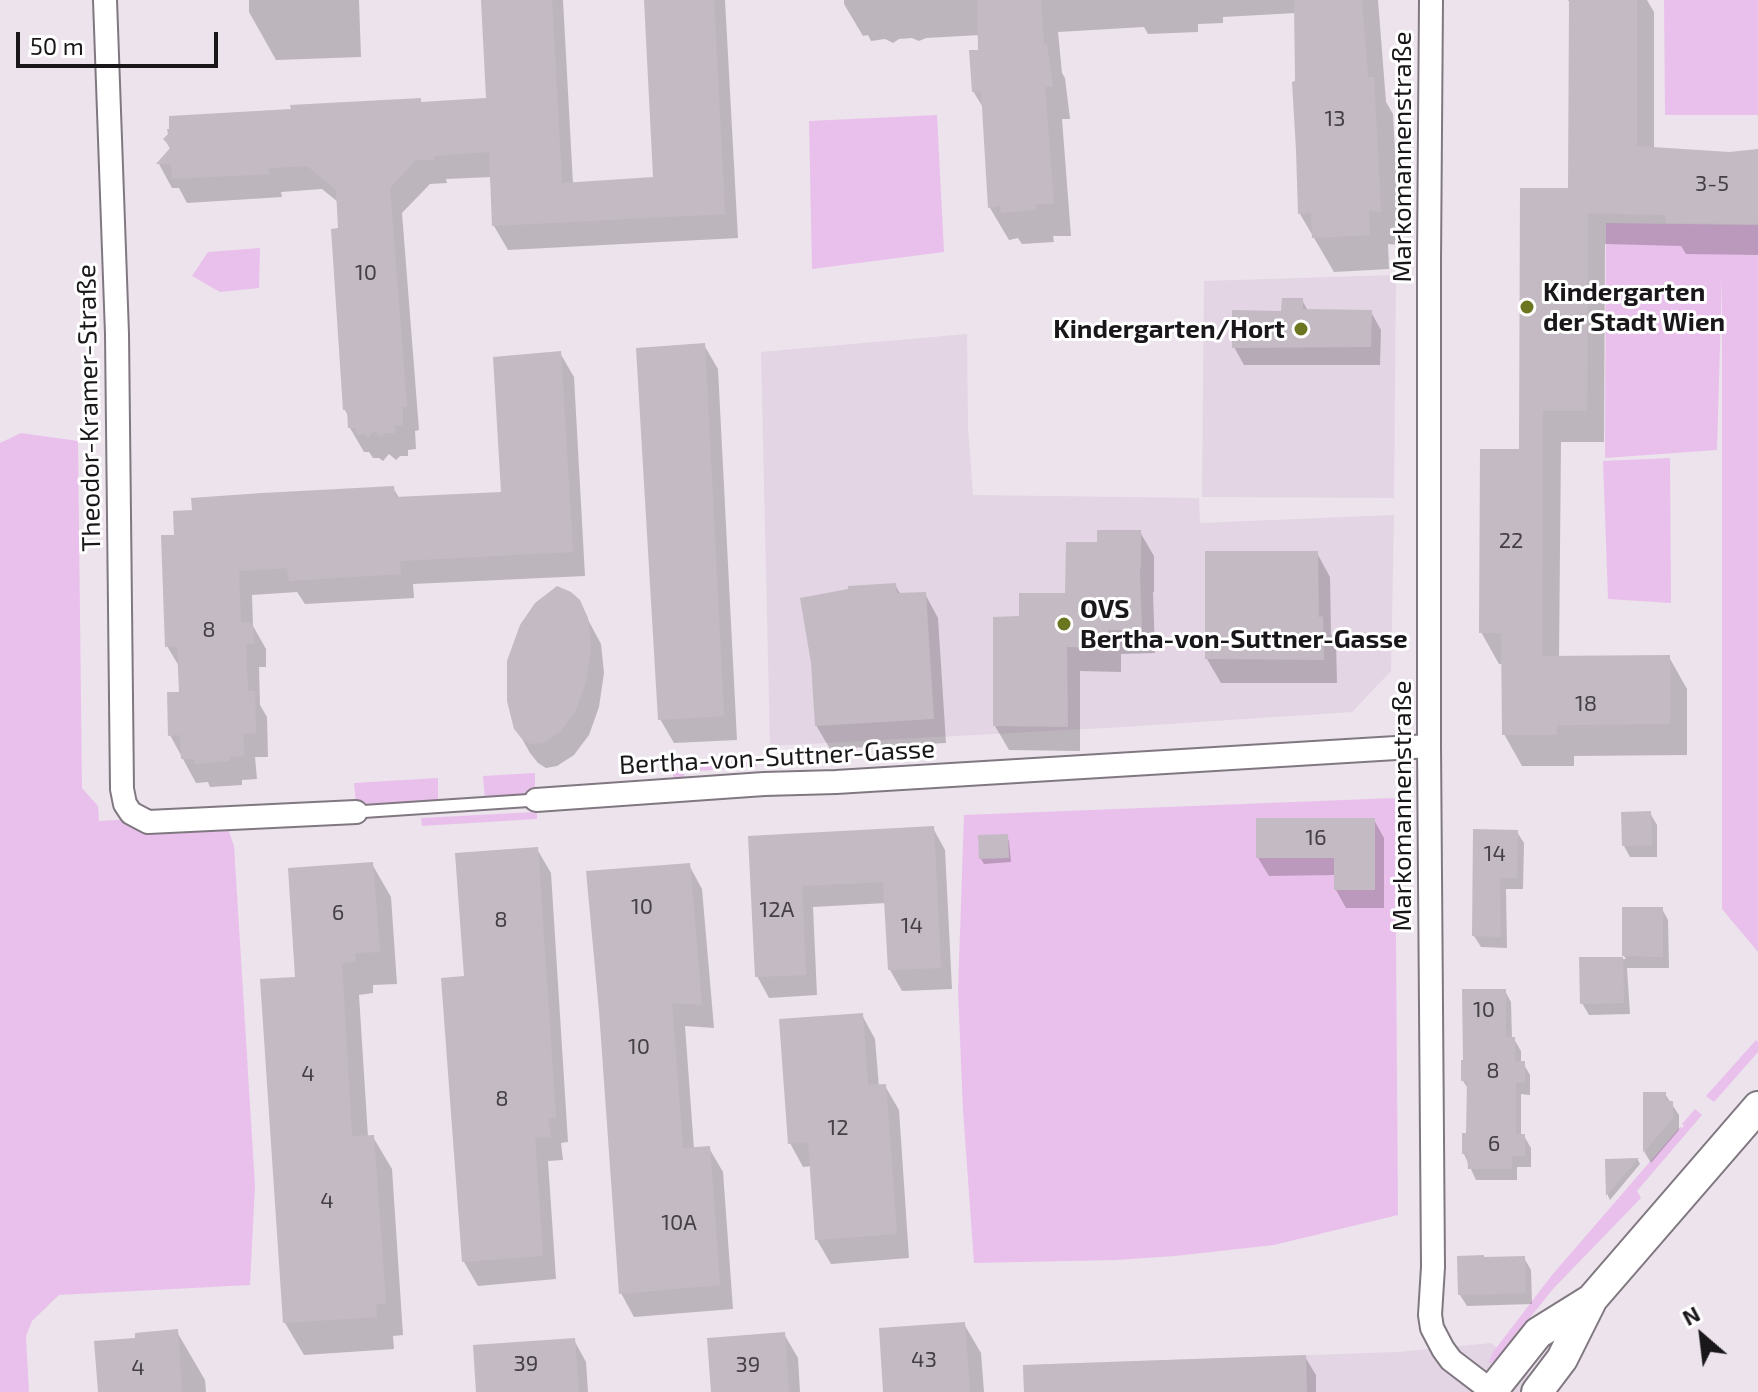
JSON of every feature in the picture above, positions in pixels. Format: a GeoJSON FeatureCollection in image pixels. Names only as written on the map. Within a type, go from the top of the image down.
{"type":"FeatureCollection","features":[{"type":"Feature","properties":{"kind":"main road"},"geometry":{"type":"LineString","coordinates":[[1537,1392],[1562,1359],[1592,1299],[1758,1107]]}},
{"type":"Feature","properties":{"kind":"main road"},"geometry":{"type":"LineString","coordinates":[[1492,1392],[1538,1333],[1592,1299]]}},
{"type":"Feature","properties":{"kind":"street","name":"Theodor-Kramer-Straße"},"geometry":{"type":"LineString","coordinates":[[105,0],[117,334],[122,789],[125,804],[131,813]]}},
{"type":"Feature","properties":{"kind":"street","name":"Markomannenstraße"},"geometry":{"type":"LineString","coordinates":[[1431,0],[1429,746],[1433,1252],[1430,1315],[1432,1328],[1451,1360],[1492,1392]]}},
{"type":"Feature","properties":{"kind":"street","name":"Bertha-von-Suttner-Gasse"},"geometry":{"type":"LineString","coordinates":[[536,800],[1429,746]]}},
{"type":"Feature","properties":{"kind":"street","name":"Bertha-von-Suttner-Gasse"},"geometry":{"type":"LineString","coordinates":[[131,813],[148,822],[356,812]]}},
{"type":"Feature","properties":{"kind":"lane","name":"Bertha-von-Suttner-Gasse"},"geometry":{"type":"LineString","coordinates":[[356,812],[536,800]]}},
{"type":"Feature","properties":{"kind":"shaded area"},"geometry":{"type":"Polygon","coordinates":[[[1664,0],[1758,0],[1758,115],[1665,115],[1664,0]]]}},
{"type":"Feature","properties":{"kind":"shaded area"},"geometry":{"type":"Polygon","coordinates":[[[937,115],[944,252],[812,269],[809,121],[937,115]]]}},
{"type":"Feature","properties":{"kind":"shaded area"},"geometry":{"type":"Polygon","coordinates":[[[1606,223],[1758,225],[1758,952],[1722,909],[1722,277],[1717,450],[1605,458],[1606,223]]]}},
{"type":"Feature","properties":{"kind":"shaded area"},"geometry":{"type":"Polygon","coordinates":[[[260,248],[259,288],[220,292],[192,276],[208,252],[260,248]]]}},
{"type":"Feature","properties":{"kind":"shaded area"},"geometry":{"type":"Polygon","coordinates":[[[1396,275],[1394,498],[1202,497],[1204,281],[1396,275]]]}},
{"type":"Feature","properties":{"kind":"shaded area"},"geometry":{"type":"Polygon","coordinates":[[[967,334],[968,427],[973,495],[1199,498],[1200,523],[1394,515],[1391,671],[1352,712],[770,746],[761,352],[967,334]]]}},
{"type":"Feature","properties":{"kind":"shaded area"},"geometry":{"type":"Polygon","coordinates":[[[21,433],[78,441],[82,788],[98,806],[99,821],[223,814],[234,846],[255,1185],[250,1285],[59,1295],[32,1321],[26,1336],[29,1392],[0,1392],[0,443],[21,433]]]}},
{"type":"Feature","properties":{"kind":"shaded area"},"geometry":{"type":"Polygon","coordinates":[[[1670,458],[1671,603],[1608,599],[1603,461],[1670,458]]]}},
{"type":"Feature","properties":{"kind":"shaded area"},"geometry":{"type":"Polygon","coordinates":[[[756,760],[756,767],[684,772],[684,777],[680,779],[673,776],[673,765],[756,760]]]}},
{"type":"Feature","properties":{"kind":"shaded area"},"geometry":{"type":"Polygon","coordinates":[[[535,773],[535,796],[485,799],[483,776],[535,773]]]}},
{"type":"Feature","properties":{"kind":"shaded area"},"geometry":{"type":"Polygon","coordinates":[[[438,778],[438,801],[356,804],[354,783],[438,778]]]}},
{"type":"Feature","properties":{"kind":"shaded area"},"geometry":{"type":"Polygon","coordinates":[[[1395,798],[1398,1215],[1274,1245],[1115,1260],[974,1263],[958,991],[964,815],[1395,798]]]}},
{"type":"Feature","properties":{"kind":"shaded area"},"geometry":{"type":"Polygon","coordinates":[[[535,812],[537,819],[422,826],[421,818],[535,812]]]}},
{"type":"Feature","properties":{"kind":"shaded area"},"geometry":{"type":"Polygon","coordinates":[[[1756,1040],[1758,1052],[1714,1102],[1706,1096],[1756,1040]]]}},
{"type":"Feature","properties":{"kind":"shaded area"},"geometry":{"type":"Polygon","coordinates":[[[1695,1109],[1702,1115],[1637,1191],[1641,1198],[1553,1289],[1495,1361],[1488,1364],[1493,1352],[1552,1275],[1684,1126],[1682,1124],[1695,1109]]]}},
{"type":"Feature","properties":{"kind":"shaded area"},"geometry":{"type":"Polygon","coordinates":[[[1491,1343],[1547,1391],[1024,1392],[1023,1365],[1398,1352],[1491,1343]]]}},
{"type":"Feature","properties":{"kind":"building"},"geometry":{"type":"Polygon","coordinates":[[[481,0],[552,0],[562,183],[653,177],[644,0],[714,0],[725,214],[492,226],[489,152],[416,160],[390,188],[407,407],[403,407],[403,425],[395,426],[395,433],[386,433],[381,437],[374,431],[368,438],[364,434],[357,435],[356,428],[348,428],[347,410],[343,410],[331,229],[338,228],[336,190],[307,166],[269,168],[269,174],[172,179],[171,164],[156,164],[171,147],[163,139],[168,134],[169,116],[291,109],[290,105],[486,98],[481,0]]]}},
{"type":"Feature","properties":{"kind":"building"},"geometry":{"type":"Polygon","coordinates":[[[977,0],[1041,0],[1044,44],[1047,44],[1053,87],[1045,87],[1054,204],[1036,204],[1036,210],[1001,213],[1000,205],[988,208],[981,91],[972,92],[969,50],[978,50],[977,0]]]}},
{"type":"Feature","properties":{"kind":"building"},"geometry":{"type":"Polygon","coordinates":[[[1294,0],[1362,0],[1368,77],[1374,77],[1381,212],[1369,210],[1370,235],[1312,238],[1311,213],[1298,214],[1292,82],[1295,81],[1294,0]]]}},
{"type":"Feature","properties":{"kind":"building"},"geometry":{"type":"Polygon","coordinates":[[[1569,0],[1637,0],[1637,146],[1729,152],[1758,149],[1758,224],[1666,223],[1666,215],[1588,213],[1587,411],[1543,411],[1542,656],[1670,655],[1670,724],[1557,725],[1557,735],[1502,735],[1501,633],[1479,633],[1480,449],[1519,449],[1520,188],[1568,188],[1569,0]]]}},
{"type":"Feature","properties":{"kind":"building","name":"Kindergarten/Hort"},"geometry":{"type":"Polygon","coordinates":[[[1282,298],[1303,298],[1303,309],[1372,310],[1371,347],[1232,348],[1232,310],[1281,311],[1282,298]]]}},
{"type":"Feature","properties":{"kind":"building"},"geometry":{"type":"Polygon","coordinates":[[[705,343],[724,716],[658,720],[636,348],[705,343]]]}},
{"type":"Feature","properties":{"kind":"building"},"geometry":{"type":"Polygon","coordinates":[[[561,351],[573,552],[400,561],[401,574],[289,581],[287,568],[239,571],[241,622],[253,623],[254,643],[246,644],[248,691],[255,691],[256,733],[243,734],[244,756],[230,757],[230,761],[195,764],[194,759],[181,759],[180,735],[168,736],[167,692],[179,692],[177,646],[165,647],[161,535],[174,535],[173,511],[192,510],[191,498],[262,493],[394,486],[395,497],[501,492],[493,357],[561,351]]]}},
{"type":"Feature","properties":{"kind":"building"},"geometry":{"type":"Polygon","coordinates":[[[1097,530],[1141,530],[1142,630],[1108,630],[1108,648],[1067,647],[1068,727],[993,726],[993,617],[1019,616],[1019,593],[1065,593],[1066,542],[1097,542],[1097,530]]]}},
{"type":"Feature","properties":{"kind":"building"},"geometry":{"type":"Polygon","coordinates":[[[1205,551],[1318,551],[1319,617],[1323,616],[1324,660],[1205,659],[1205,551]]]}},
{"type":"Feature","properties":{"kind":"building"},"geometry":{"type":"Polygon","coordinates":[[[896,583],[897,593],[926,592],[934,719],[815,726],[811,663],[800,598],[848,589],[848,586],[896,583]]]}},
{"type":"Feature","properties":{"kind":"building"},"geometry":{"type":"Polygon","coordinates":[[[557,586],[580,600],[588,618],[591,648],[586,682],[576,710],[561,731],[543,743],[531,744],[514,729],[507,701],[507,661],[520,625],[535,603],[557,586]]]}},
{"type":"Feature","properties":{"kind":"building"},"geometry":{"type":"Polygon","coordinates":[[[1651,811],[1652,845],[1622,846],[1621,812],[1651,811]]]}},
{"type":"Feature","properties":{"kind":"building"},"geometry":{"type":"Polygon","coordinates":[[[1256,818],[1375,818],[1375,890],[1334,890],[1334,858],[1256,858],[1256,818]]]}},
{"type":"Feature","properties":{"kind":"building"},"geometry":{"type":"Polygon","coordinates":[[[934,826],[941,968],[888,970],[883,882],[802,886],[806,975],[755,977],[748,836],[934,826]]]}},
{"type":"Feature","properties":{"kind":"building"},"geometry":{"type":"Polygon","coordinates":[[[1473,829],[1518,830],[1517,878],[1500,878],[1501,937],[1472,936],[1473,829]]]}},
{"type":"Feature","properties":{"kind":"building"},"geometry":{"type":"Polygon","coordinates":[[[1008,834],[1009,858],[979,859],[978,835],[1008,834]]]}},
{"type":"Feature","properties":{"kind":"building"},"geometry":{"type":"Polygon","coordinates":[[[538,847],[556,1118],[548,1119],[551,1137],[535,1138],[543,1256],[462,1262],[441,978],[464,976],[455,853],[538,847]]]}},
{"type":"Feature","properties":{"kind":"building"},"geometry":{"type":"Polygon","coordinates":[[[373,862],[380,952],[355,953],[356,961],[342,963],[352,1136],[374,1135],[386,1303],[376,1304],[377,1317],[283,1323],[260,979],[295,977],[288,868],[373,862]]]}},
{"type":"Feature","properties":{"kind":"building"},"geometry":{"type":"Polygon","coordinates":[[[690,863],[702,1005],[672,1003],[683,1148],[710,1146],[720,1285],[619,1294],[586,871],[690,863]]]}},
{"type":"Feature","properties":{"kind":"building"},"geometry":{"type":"Polygon","coordinates":[[[1622,907],[1663,907],[1663,957],[1622,956],[1622,907]]]}},
{"type":"Feature","properties":{"kind":"building"},"geometry":{"type":"Polygon","coordinates":[[[1579,957],[1623,957],[1624,1003],[1580,1004],[1579,957]]]}},
{"type":"Feature","properties":{"kind":"building"},"geometry":{"type":"Polygon","coordinates":[[[1462,989],[1506,989],[1506,1037],[1515,1037],[1515,1061],[1525,1061],[1525,1083],[1516,1083],[1516,1134],[1525,1134],[1525,1156],[1512,1156],[1512,1169],[1468,1169],[1467,1154],[1462,1154],[1462,1133],[1466,1133],[1467,1081],[1461,1081],[1462,989]]]}},
{"type":"Feature","properties":{"kind":"building"},"geometry":{"type":"Polygon","coordinates":[[[863,1013],[868,1085],[886,1084],[897,1234],[815,1240],[808,1142],[788,1144],[779,1019],[863,1013]]]}},
{"type":"Feature","properties":{"kind":"building"},"geometry":{"type":"Polygon","coordinates":[[[1643,1092],[1666,1092],[1666,1101],[1673,1101],[1673,1118],[1643,1153],[1643,1092]]]}},
{"type":"Feature","properties":{"kind":"building"},"geometry":{"type":"Polygon","coordinates":[[[1639,1158],[1606,1196],[1605,1159],[1639,1158]]]}},
{"type":"Feature","properties":{"kind":"building"},"geometry":{"type":"Polygon","coordinates":[[[1457,1256],[1525,1256],[1526,1293],[1458,1295],[1457,1256]]]}},
{"type":"Feature","properties":{"kind":"building"},"geometry":{"type":"Polygon","coordinates":[[[965,1322],[970,1392],[883,1392],[879,1328],[965,1322]]]}},
{"type":"Feature","properties":{"kind":"building"},"geometry":{"type":"Polygon","coordinates":[[[178,1329],[182,1392],[98,1392],[94,1341],[135,1338],[135,1333],[178,1329]]]}},
{"type":"Feature","properties":{"kind":"building"},"geometry":{"type":"Polygon","coordinates":[[[785,1332],[789,1392],[711,1392],[707,1338],[785,1332]]]}},
{"type":"Feature","properties":{"kind":"building"},"geometry":{"type":"Polygon","coordinates":[[[575,1338],[579,1392],[476,1392],[473,1345],[575,1338]]]}},
{"type":"Feature","properties":{"kind":"building"},"geometry":{"type":"Polygon","coordinates":[[[1306,1355],[1307,1392],[1024,1392],[1023,1365],[1306,1355]]]}},
{"type":"Feature","properties":{"kind":"place","name":"Kindergarten der Stadt Wien"},"geometry":{"type":"Point","coordinates":[1527,307]}},
{"type":"Feature","properties":{"kind":"place","name":"Kindergarten/Hort"},"geometry":{"type":"Point","coordinates":[1301,329]}},
{"type":"Feature","properties":{"kind":"place","name":"OVS Bertha-von-Suttner-Gasse"},"geometry":{"type":"Point","coordinates":[1064,624]}}]}
